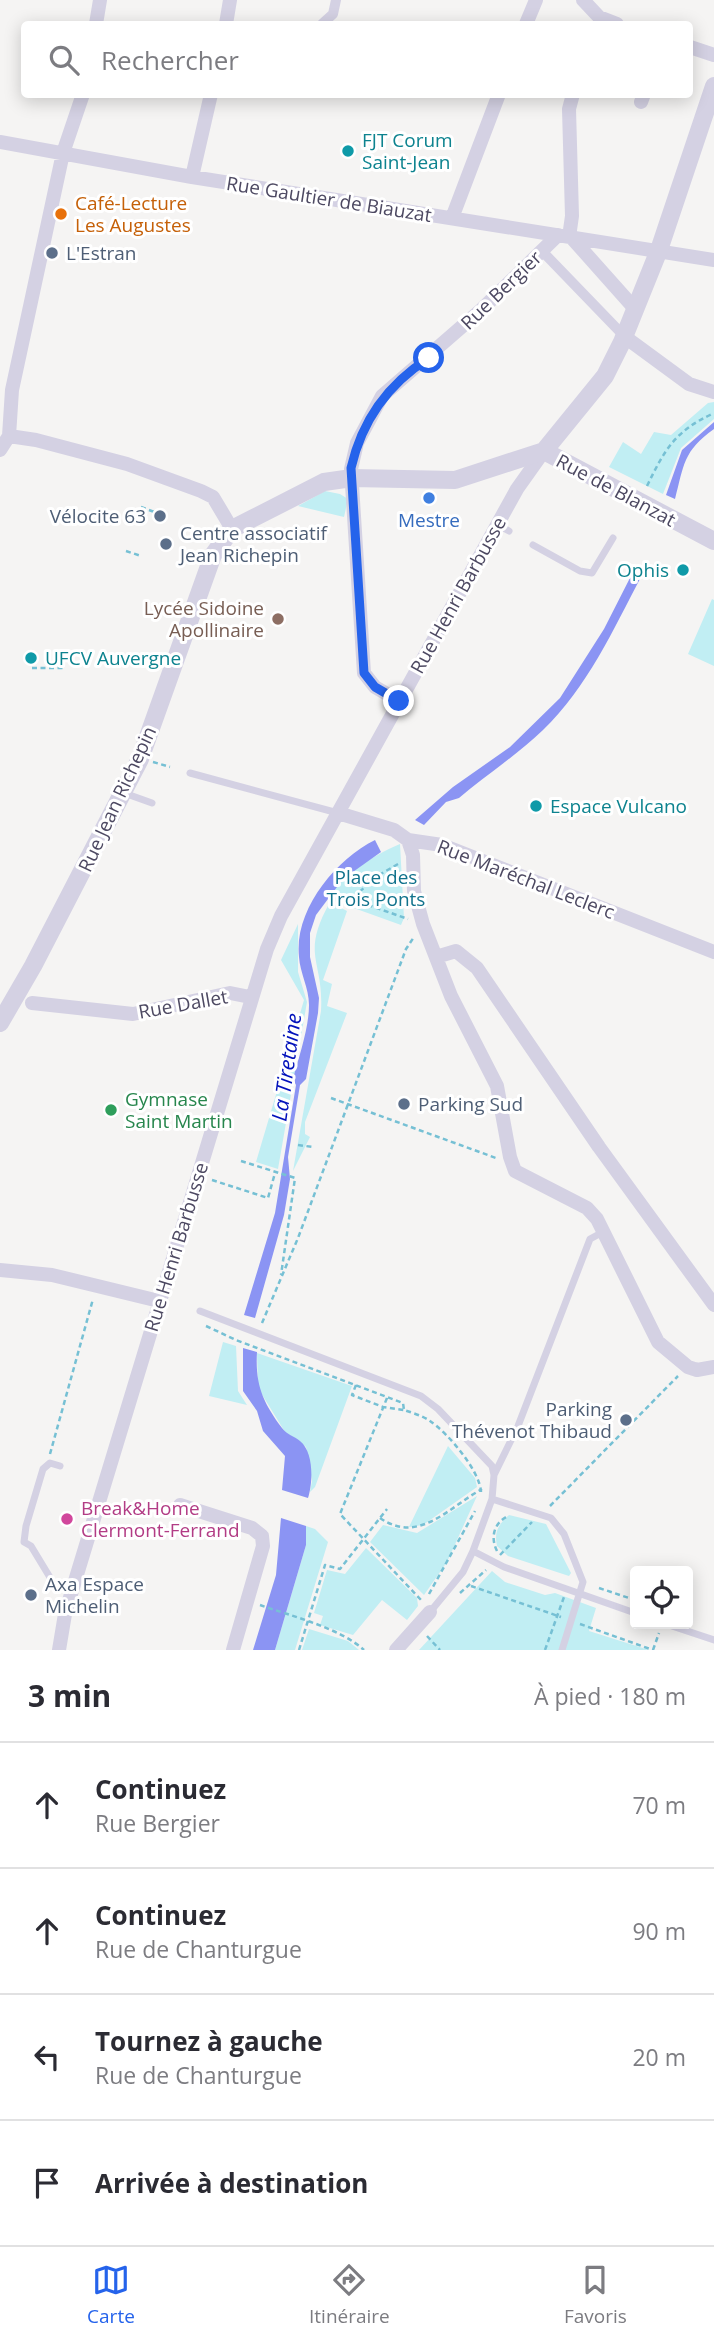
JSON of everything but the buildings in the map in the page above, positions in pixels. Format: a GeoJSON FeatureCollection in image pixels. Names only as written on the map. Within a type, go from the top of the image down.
{"type":"FeatureCollection","features":[{"type":"Feature","properties":{"kind":"street"},"geometry":{"type":"LineString","coordinates":[[96,21],[100,0]]}},
{"type":"Feature","properties":{"kind":"street"},"geometry":{"type":"LineString","coordinates":[[226,21],[230,0]]}},
{"type":"Feature","properties":{"kind":"street"},"geometry":{"type":"LineString","coordinates":[[326,21],[333,14],[336,0]]}},
{"type":"Feature","properties":{"kind":"street"},"geometry":{"type":"LineString","coordinates":[[527,21],[536,0]]}},
{"type":"Feature","properties":{"kind":"street"},"geometry":{"type":"LineString","coordinates":[[583,0],[598,21]]}},
{"type":"Feature","properties":{"kind":"street"},"geometry":{"type":"LineString","coordinates":[[693,48],[714,55]]}},
{"type":"Feature","properties":{"kind":"street"},"geometry":{"type":"LineString","coordinates":[[544,452],[605,376],[625,337],[659,250],[713,91]]}},
{"type":"Feature","properties":{"kind":"street"},"geometry":{"type":"LineString","coordinates":[[0,450],[9,436],[12,390],[63,153],[82,98]]}},
{"type":"Feature","properties":{"kind":"street"},"geometry":{"type":"LineString","coordinates":[[192,177],[210,98]]}},
{"type":"Feature","properties":{"kind":"street"},"geometry":{"type":"LineString","coordinates":[[452,218],[497,98]]}},
{"type":"Feature","properties":{"kind":"street"},"geometry":{"type":"LineString","coordinates":[[572,98],[569,109],[572,216],[566,236],[636,310]]}},
{"type":"Feature","properties":{"kind":"street","name":"Rue Gaultier de Biauzat"},"geometry":{"type":"LineString","coordinates":[[0,142],[192,177],[714,260]]}},
{"type":"Feature","properties":{"kind":"street","name":"Rue Bergier"},"geometry":{"type":"LineString","coordinates":[[399,701],[375,687],[364,673],[352,478],[357,443],[382,396],[481,310],[542,251],[566,236]]}},
{"type":"Feature","properties":{"kind":"street"},"geometry":{"type":"LineString","coordinates":[[542,251],[625,337],[689,384],[714,392]]}},
{"type":"Feature","properties":{"kind":"street"},"geometry":{"type":"LineString","coordinates":[[9,436],[36,440],[127,464],[201,491],[213,497],[232,529]]}},
{"type":"Feature","properties":{"kind":"street","name":"Rue de Blanzat"},"geometry":{"type":"LineString","coordinates":[[232,529],[315,485],[352,478],[455,480],[544,452],[714,541]]}},
{"type":"Feature","properties":{"kind":"street","name":"Rue Henri Barbusse"},"geometry":{"type":"LineString","coordinates":[[59,1650],[73,1590],[250,997],[281,916],[399,701],[503,528],[517,489],[544,452]]}},
{"type":"Feature","properties":{"kind":"street","name":"Rue Jean Richepin"},"geometry":{"type":"LineString","coordinates":[[0,1023],[11,1008],[124,793],[148,738],[212,555],[232,529]]}},
{"type":"Feature","properties":{"kind":"street","name":"Rue Maréchal Leclerc"},"geometry":{"type":"LineString","coordinates":[[338,813],[394,830],[408,840],[442,845],[714,952]]}},
{"type":"Feature","properties":{"kind":"street"},"geometry":{"type":"LineString","coordinates":[[408,840],[413,855],[414,891],[423,925],[451,996],[497,1086],[510,1157],[520,1175],[587,1208],[603,1232],[658,1342],[688,1367],[697,1370],[714,1367]]}},
{"type":"Feature","properties":{"kind":"street"},"geometry":{"type":"LineString","coordinates":[[436,959],[456,951],[477,968],[599,1147],[714,1304]]}},
{"type":"Feature","properties":{"kind":"street","name":"Rue Dallet"},"geometry":{"type":"LineString","coordinates":[[32,1003],[133,1014],[230,993],[250,997]]}},
{"type":"Feature","properties":{"kind":"street"},"geometry":{"type":"LineString","coordinates":[[0,1270],[52,1275],[159,1301]]}},
{"type":"Feature","properties":{"kind":"street"},"geometry":{"type":"LineString","coordinates":[[180,1505],[252,1528],[262,1536],[263,1546],[233,1650]]}},
{"type":"Feature","properties":{"kind":"street"},"geometry":{"type":"LineString","coordinates":[[396,1650],[430,1612]]}},
{"type":"Feature","properties":{"kind":"lane"},"geometry":{"type":"LineString","coordinates":[[533,545],[580,572],[592,573],[613,538]]}},
{"type":"Feature","properties":{"kind":"lane"},"geometry":{"type":"LineString","coordinates":[[190,773],[338,813]]}},
{"type":"Feature","properties":{"kind":"lane"},"geometry":{"type":"LineString","coordinates":[[124,793],[152,803]]}},
{"type":"Feature","properties":{"kind":"lane"},"geometry":{"type":"LineString","coordinates":[[494,1475],[518,1426],[590,1239],[603,1232]]}},
{"type":"Feature","properties":{"kind":"lane"},"geometry":{"type":"LineString","coordinates":[[200,1311],[361,1372],[429,1402],[486,1458],[494,1475],[492,1499],[463,1572],[430,1612]]}},
{"type":"Feature","properties":{"kind":"lane"},"geometry":{"type":"LineString","coordinates":[[60,1466],[50,1463],[43,1469],[24,1542],[31,1546],[54,1584],[73,1590]]}},
{"type":"Feature","properties":{"kind":"lane"},"geometry":{"type":"LineString","coordinates":[[492,1499],[551,1518],[564,1534],[583,1583],[562,1650]]}},
{"type":"Feature","properties":{"kind":"lane"},"geometry":{"type":"LineString","coordinates":[[473,1551],[630,1611]]}},
{"type":"Feature","properties":{"kind":"lane"},"geometry":{"type":"LineString","coordinates":[[680,1629],[714,1640]]}},
{"type":"Feature","properties":{"kind":"path"},"geometry":{"type":"LineString","coordinates":[[642,503],[666,447],[689,426],[714,412]]}},
{"type":"Feature","properties":{"kind":"path"},"geometry":{"type":"LineString","coordinates":[[141,507],[157,513]]}},
{"type":"Feature","properties":{"kind":"path"},"geometry":{"type":"LineString","coordinates":[[126,551],[141,556]]}},
{"type":"Feature","properties":{"kind":"path"},"geometry":{"type":"LineString","coordinates":[[32,668],[63,668]]}},
{"type":"Feature","properties":{"kind":"path"},"geometry":{"type":"LineString","coordinates":[[250,1346],[256,1322],[264,1324],[406,948],[423,925],[351,899],[379,875],[413,855]]}},
{"type":"Feature","properties":{"kind":"path"},"geometry":{"type":"LineString","coordinates":[[331,1098],[485,1156],[510,1157]]}},
{"type":"Feature","properties":{"kind":"path"},"geometry":{"type":"LineString","coordinates":[[298,1145],[313,1147]]}},
{"type":"Feature","properties":{"kind":"path"},"geometry":{"type":"LineString","coordinates":[[241,1161],[295,1178],[281,1279]]}},
{"type":"Feature","properties":{"kind":"path"},"geometry":{"type":"LineString","coordinates":[[199,1175],[268,1198],[277,1173]]}},
{"type":"Feature","properties":{"kind":"path"},"geometry":{"type":"LineString","coordinates":[[50,1463],[96,1285]]}},
{"type":"Feature","properties":{"kind":"path"},"geometry":{"type":"LineString","coordinates":[[200,1311],[206,1326],[250,1346],[403,1403],[404,1410]]}},
{"type":"Feature","properties":{"kind":"path"},"geometry":{"type":"LineString","coordinates":[[552,1509],[548,1507],[688,1367]]}},
{"type":"Feature","properties":{"kind":"path"},"geometry":{"type":"LineString","coordinates":[[361,1372],[352,1395],[429,1420],[443,1432],[477,1472],[480,1499]]}},
{"type":"Feature","properties":{"kind":"path"},"geometry":{"type":"LineString","coordinates":[[387,1398],[340,1514],[424,1603],[448,1565],[476,1508]]}},
{"type":"Feature","properties":{"kind":"path"},"geometry":{"type":"LineString","coordinates":[[380,1518],[388,1524],[412,1529],[425,1526],[481,1490],[494,1488]]}},
{"type":"Feature","properties":{"kind":"path"},"geometry":{"type":"LineString","coordinates":[[299,1650],[306,1619],[325,1565],[340,1569],[387,1509]]}},
{"type":"Feature","properties":{"kind":"path"},"geometry":{"type":"LineString","coordinates":[[508,1557],[501,1554],[494,1544],[493,1532],[501,1520],[512,1514]]}},
{"type":"Feature","properties":{"kind":"path"},"geometry":{"type":"LineString","coordinates":[[440,1650],[427,1638],[430,1612],[471,1586],[535,1519],[528,1517]]}},
{"type":"Feature","properties":{"kind":"path"},"geometry":{"type":"LineString","coordinates":[[583,1583],[630,1598]]}},
{"type":"Feature","properties":{"kind":"path"},"geometry":{"type":"LineString","coordinates":[[265,1607],[306,1619],[316,1626],[351,1638],[364,1650]]}},
{"type":"Feature","properties":{"kind":"path"},"geometry":{"type":"LineString","coordinates":[[653,1650],[662,1629]]}},
{"type":"Feature","properties":{"kind":"green space"},"geometry":{"type":"Polygon","coordinates":[[[714,402],[714,419],[681,448],[663,494],[609,467],[623,442],[641,454],[654,432],[671,435],[708,403],[714,402]]]}},
{"type":"Feature","properties":{"kind":"green space"},"geometry":{"type":"Polygon","coordinates":[[[325,491],[348,499],[344,517],[298,506],[325,491]]]}},
{"type":"Feature","properties":{"kind":"green space"},"geometry":{"type":"Polygon","coordinates":[[[712,599],[714,600],[714,666],[688,654],[712,599]]]}},
{"type":"Feature","properties":{"kind":"green space","name":"Place des Trois Ponts"},"geometry":{"type":"Polygon","coordinates":[[[400,844],[404,918],[401,925],[326,898],[360,866],[400,844]]]}},
{"type":"Feature","properties":{"kind":"green space"},"geometry":{"type":"Polygon","coordinates":[[[330,902],[347,911],[323,980],[332,984],[327,1006],[347,1013],[305,1122],[305,1134],[310,1137],[293,1171],[321,1011],[315,957],[316,934],[330,902]]]}},
{"type":"Feature","properties":{"kind":"green space"},"geometry":{"type":"Polygon","coordinates":[[[298,924],[298,972],[307,1002],[278,1169],[256,1162],[304,1000],[281,960],[298,924]]]}},
{"type":"Feature","properties":{"kind":"green space"},"geometry":{"type":"Polygon","coordinates":[[[223,1342],[236,1346],[238,1391],[247,1405],[209,1396],[223,1342]]]}},
{"type":"Feature","properties":{"kind":"green space"},"geometry":{"type":"Polygon","coordinates":[[[257,1353],[352,1386],[315,1487],[310,1492],[312,1481],[306,1447],[285,1432],[258,1388],[257,1353]]]}},
{"type":"Feature","properties":{"kind":"green space"},"geometry":{"type":"Polygon","coordinates":[[[448,1446],[475,1478],[477,1487],[423,1525],[409,1527],[448,1446]]]}},
{"type":"Feature","properties":{"kind":"green space"},"geometry":{"type":"Polygon","coordinates":[[[477,1496],[447,1562],[424,1595],[370,1542],[383,1525],[417,1533],[477,1496]]]}},
{"type":"Feature","properties":{"kind":"green space"},"geometry":{"type":"Polygon","coordinates":[[[509,1515],[546,1524],[571,1573],[569,1576],[508,1556],[497,1546],[498,1529],[509,1515]]]}},
{"type":"Feature","properties":{"kind":"green space"},"geometry":{"type":"Polygon","coordinates":[[[306,1526],[315,1529],[328,1542],[295,1650],[275,1650],[306,1545],[306,1526]]]}},
{"type":"Feature","properties":{"kind":"green space"},"geometry":{"type":"Polygon","coordinates":[[[366,1548],[417,1598],[418,1606],[407,1620],[382,1600],[353,1635],[320,1625],[323,1616],[314,1613],[327,1570],[345,1574],[366,1548]]]}},
{"type":"Feature","properties":{"kind":"green space"},"geometry":{"type":"Polygon","coordinates":[[[492,1571],[505,1582],[545,1595],[555,1593],[596,1608],[589,1631],[649,1650],[419,1650],[492,1571]]]}},
{"type":"Feature","properties":{"kind":"green space"},"geometry":{"type":"Polygon","coordinates":[[[309,1629],[348,1641],[359,1650],[302,1650],[309,1629]]]}},
{"type":"Feature","properties":{"kind":"water"},"geometry":{"type":"Polygon","coordinates":[[[714,422],[714,429],[690,452],[675,499],[666,495],[682,450],[714,422]]]}},
{"type":"Feature","properties":{"kind":"water"},"geometry":{"type":"Polygon","coordinates":[[[633,572],[641,577],[598,658],[559,714],[459,798],[446,802],[424,825],[415,820],[453,787],[510,747],[560,698],[604,629],[633,572]]]}},
{"type":"Feature","properties":{"kind":"water"},"geometry":{"type":"Polygon","coordinates":[[[375,840],[381,852],[343,879],[316,915],[310,933],[310,957],[319,998],[318,1013],[306,1079],[300,1085],[288,1157],[290,1179],[284,1215],[255,1318],[244,1315],[275,1213],[296,1085],[293,1079],[309,1014],[309,999],[299,957],[303,922],[320,888],[332,873],[375,840]]]}},
{"type":"Feature","properties":{"kind":"water"},"geometry":{"type":"Polygon","coordinates":[[[243,1348],[257,1352],[259,1384],[270,1410],[284,1430],[300,1441],[308,1452],[311,1484],[308,1498],[282,1490],[285,1456],[263,1431],[257,1411],[243,1391],[243,1348]]]}},
{"type":"Feature","properties":{"kind":"water"},"geometry":{"type":"Polygon","coordinates":[[[281,1518],[306,1526],[306,1545],[275,1650],[253,1650],[276,1575],[281,1518]]]}},
{"type":"Feature","properties":{"kind":"place","name":"FJT Corum Saint-Jean"},"geometry":{"type":"Point","coordinates":[348,151]}},
{"type":"Feature","properties":{"kind":"place","name":"Café-Lecture Les Augustes"},"geometry":{"type":"Point","coordinates":[61,214]}},
{"type":"Feature","properties":{"kind":"place","name":"L'Estran"},"geometry":{"type":"Point","coordinates":[52,253]}},
{"type":"Feature","properties":{"kind":"place","name":"Mestre"},"geometry":{"type":"Point","coordinates":[429,498]}},
{"type":"Feature","properties":{"kind":"place","name":"Vélocite 63"},"geometry":{"type":"Point","coordinates":[160,516]}},
{"type":"Feature","properties":{"kind":"place","name":"Centre associatif Jean Richepin"},"geometry":{"type":"Point","coordinates":[166,544]}},
{"type":"Feature","properties":{"kind":"place","name":"Ophis"},"geometry":{"type":"Point","coordinates":[683,570]}},
{"type":"Feature","properties":{"kind":"place","name":"Lycée Sidoine Apollinaire"},"geometry":{"type":"Point","coordinates":[278,619]}},
{"type":"Feature","properties":{"kind":"place","name":"UFCV Auvergne"},"geometry":{"type":"Point","coordinates":[31,658]}},
{"type":"Feature","properties":{"kind":"place","name":"Espace Vulcano"},"geometry":{"type":"Point","coordinates":[536,806]}},
{"type":"Feature","properties":{"kind":"place","name":"Parking Sud"},"geometry":{"type":"Point","coordinates":[404,1104]}},
{"type":"Feature","properties":{"kind":"place","name":"Gymnase Saint Martin"},"geometry":{"type":"Point","coordinates":[111,1110]}},
{"type":"Feature","properties":{"kind":"place","name":"Parking Thévenot Thibaud"},"geometry":{"type":"Point","coordinates":[626,1420]}},
{"type":"Feature","properties":{"kind":"place","name":"Break&Home Clermont-Ferrand"},"geometry":{"type":"Point","coordinates":[67,1519]}},
{"type":"Feature","properties":{"kind":"place","name":"Axa Espace Michelin"},"geometry":{"type":"Point","coordinates":[31,1595]}},
{"type":"Feature","properties":{"kind":"route"},"geometry":{"type":"LineString","coordinates":[[399,701],[375,687],[364,673],[351,468],[357,443],[382,396],[410,370],[429,358]]}},
{"type":"Feature","properties":{"kind":"water label","name":"La Tiretaine"},"geometry":{"type":"Point","coordinates":[286,1067]}}]}
